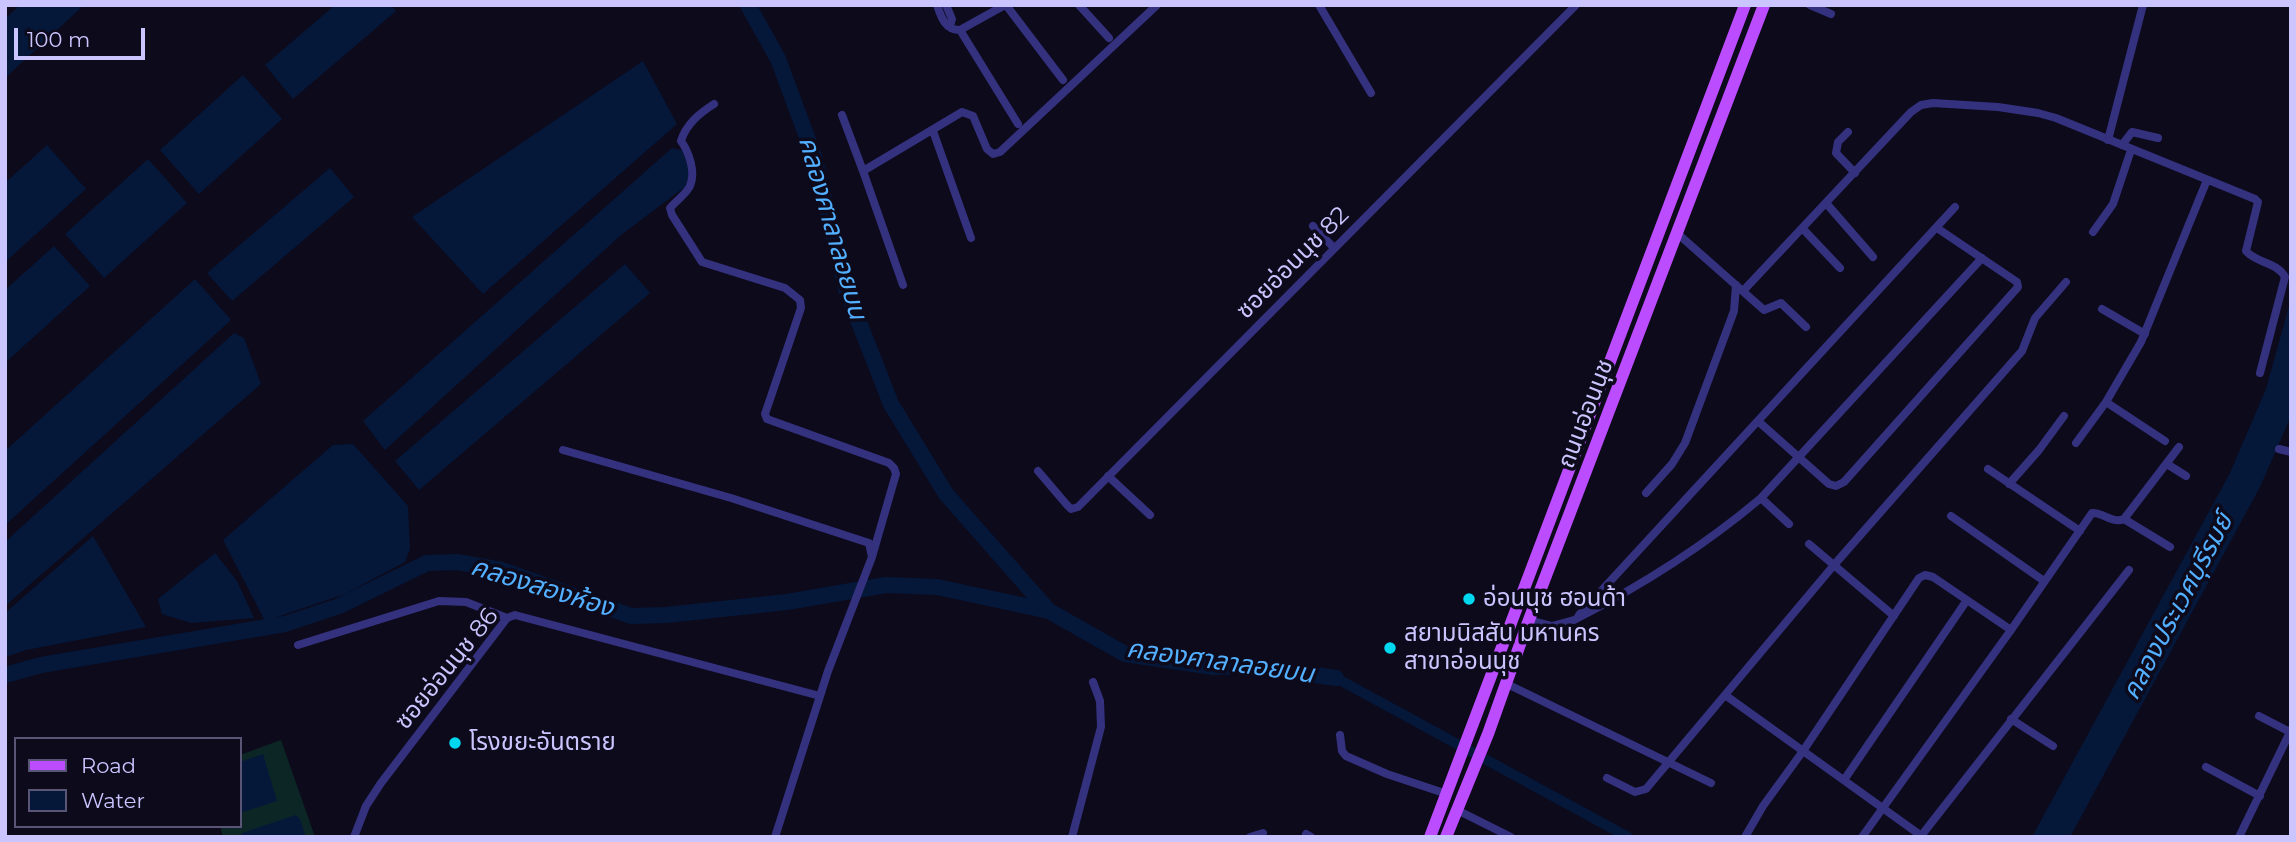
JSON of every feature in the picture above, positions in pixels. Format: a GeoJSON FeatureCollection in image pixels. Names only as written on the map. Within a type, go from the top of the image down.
{"type":"FeatureCollection","features":[{"type":"Feature","properties":{"kind":"main road","name":"ถนนอ่อนนุช"},"geometry":{"type":"LineString","coordinates":[[1430,837],[1745,5]]}},
{"type":"Feature","properties":{"kind":"main road","name":"ถนนอ่อนนุช"},"geometry":{"type":"LineString","coordinates":[[1446,837],[1488,734],[1764,5]]}},
{"type":"Feature","properties":{"kind":"main road"},"geometry":{"type":"LineString","coordinates":[[1682,176],[1697,182]]}},
{"type":"Feature","properties":{"kind":"street"},"geometry":{"type":"LineString","coordinates":[[937,5],[944,23],[955,30],[961,30],[1005,5],[1063,80]]}},
{"type":"Feature","properties":{"kind":"street"},"geometry":{"type":"LineString","coordinates":[[946,5],[952,19],[950,26]]}},
{"type":"Feature","properties":{"kind":"street"},"geometry":{"type":"LineString","coordinates":[[1079,5],[1109,38]]}},
{"type":"Feature","properties":{"kind":"street"},"geometry":{"type":"LineString","coordinates":[[863,172],[962,112],[973,116],[987,149],[993,154],[1000,152],[1157,5]]}},
{"type":"Feature","properties":{"kind":"street"},"geometry":{"type":"LineString","coordinates":[[1319,5],[1371,93]]}},
{"type":"Feature","properties":{"kind":"street","name":"ซอยอ่อนนุช 82"},"geometry":{"type":"LineString","coordinates":[[1038,471],[1071,509],[1077,507],[1576,5]]}},
{"type":"Feature","properties":{"kind":"street"},"geometry":{"type":"LineString","coordinates":[[1810,5],[1831,14]]}},
{"type":"Feature","properties":{"kind":"street"},"geometry":{"type":"LineString","coordinates":[[2108,140],[2143,5]]}},
{"type":"Feature","properties":{"kind":"street"},"geometry":{"type":"LineString","coordinates":[[961,30],[1018,124]]}},
{"type":"Feature","properties":{"kind":"street"},"geometry":{"type":"LineString","coordinates":[[1646,493],[1672,464],[1685,443],[1740,288],[1803,229],[1911,112],[1921,105],[1933,103],[1998,107],[2038,113],[2255,199],[2258,202],[2246,251],[2279,269],[2285,277],[2260,373]]}},
{"type":"Feature","properties":{"kind":"street"},"geometry":{"type":"LineString","coordinates":[[714,104],[699,114],[683,132],[681,141],[688,150],[692,174],[690,187],[670,208],[702,262],[785,288],[800,300],[801,307],[765,414],[767,419],[889,463],[896,474],[866,576],[820,696],[775,837]]}},
{"type":"Feature","properties":{"kind":"street"},"geometry":{"type":"LineString","coordinates":[[842,115],[903,285]]}},
{"type":"Feature","properties":{"kind":"street"},"geometry":{"type":"LineString","coordinates":[[933,131],[971,238]]}},
{"type":"Feature","properties":{"kind":"street"},"geometry":{"type":"LineString","coordinates":[[1848,132],[1838,142],[1836,153],[1855,173]]}},
{"type":"Feature","properties":{"kind":"street"},"geometry":{"type":"LineString","coordinates":[[2122,145],[2132,132],[2158,138]]}},
{"type":"Feature","properties":{"kind":"street"},"geometry":{"type":"LineString","coordinates":[[2093,232],[2113,204],[2131,150]]}},
{"type":"Feature","properties":{"kind":"street"},"geometry":{"type":"LineString","coordinates":[[2076,443],[2106,402],[2144,337],[2207,180]]}},
{"type":"Feature","properties":{"kind":"street"},"geometry":{"type":"LineString","coordinates":[[1826,203],[1873,257]]}},
{"type":"Feature","properties":{"kind":"street"},"geometry":{"type":"LineString","coordinates":[[1574,620],[1955,207]]}},
{"type":"Feature","properties":{"kind":"street"},"geometry":{"type":"LineString","coordinates":[[1313,226],[1334,248]]}},
{"type":"Feature","properties":{"kind":"street"},"geometry":{"type":"LineString","coordinates":[[1759,422],[1829,484],[1836,486],[1844,482],[2018,287],[2017,282],[1937,228]]}},
{"type":"Feature","properties":{"kind":"street"},"geometry":{"type":"LineString","coordinates":[[1803,229],[1840,268]]}},
{"type":"Feature","properties":{"kind":"street"},"geometry":{"type":"LineString","coordinates":[[1678,234],[1764,310],[1781,303],[1806,327]]}},
{"type":"Feature","properties":{"kind":"street"},"geometry":{"type":"LineString","coordinates":[[1529,620],[1552,626],[1574,620],[1700,547],[1761,498],[1982,258]]}},
{"type":"Feature","properties":{"kind":"street"},"geometry":{"type":"LineString","coordinates":[[1607,778],[1635,792],[1646,789],[1834,565],[2022,351],[2035,318],[2066,282]]}},
{"type":"Feature","properties":{"kind":"street"},"geometry":{"type":"LineString","coordinates":[[2102,309],[2144,337]]}},
{"type":"Feature","properties":{"kind":"street"},"geometry":{"type":"LineString","coordinates":[[2106,402],[2165,441]]}},
{"type":"Feature","properties":{"kind":"street"},"geometry":{"type":"LineString","coordinates":[[2009,484],[2064,416]]}},
{"type":"Feature","properties":{"kind":"street"},"geometry":{"type":"LineString","coordinates":[[1862,837],[2011,631],[2092,513],[2099,513],[2119,522],[2124,519],[2179,447]]}},
{"type":"Feature","properties":{"kind":"street"},"geometry":{"type":"LineString","coordinates":[[2278,449],[2291,452]]}},
{"type":"Feature","properties":{"kind":"street"},"geometry":{"type":"LineString","coordinates":[[563,450],[731,498],[865,541],[869,543],[872,557]]}},
{"type":"Feature","properties":{"kind":"street"},"geometry":{"type":"LineString","coordinates":[[2167,464],[2186,476]]}},
{"type":"Feature","properties":{"kind":"street"},"geometry":{"type":"LineString","coordinates":[[1988,469],[2080,531]]}},
{"type":"Feature","properties":{"kind":"street"},"geometry":{"type":"LineString","coordinates":[[1108,477],[1150,515]]}},
{"type":"Feature","properties":{"kind":"street"},"geometry":{"type":"LineString","coordinates":[[1761,498],[1789,524]]}},
{"type":"Feature","properties":{"kind":"street"},"geometry":{"type":"LineString","coordinates":[[1951,516],[2044,581]]}},
{"type":"Feature","properties":{"kind":"street"},"geometry":{"type":"LineString","coordinates":[[2124,519],[2170,547]]}},
{"type":"Feature","properties":{"kind":"street"},"geometry":{"type":"LineString","coordinates":[[1809,544],[1894,616]]}},
{"type":"Feature","properties":{"kind":"street"},"geometry":{"type":"LineString","coordinates":[[1725,695],[1922,836],[2129,570]]}},
{"type":"Feature","properties":{"kind":"street"},"geometry":{"type":"LineString","coordinates":[[1745,837],[1763,806],[1919,578],[1925,575],[1933,577],[2011,631]]}},
{"type":"Feature","properties":{"kind":"street"},"geometry":{"type":"LineString","coordinates":[[298,645],[439,600],[466,602],[508,618]]}},
{"type":"Feature","properties":{"kind":"street"},"geometry":{"type":"LineString","coordinates":[[1844,780],[1967,600]]}},
{"type":"Feature","properties":{"kind":"street","name":"ซอยอ่อนนุช 86"},"geometry":{"type":"LineString","coordinates":[[354,837],[366,806],[381,783],[508,618],[522,616],[820,696]]}},
{"type":"Feature","properties":{"kind":"street"},"geometry":{"type":"LineString","coordinates":[[1072,837],[1101,727],[1100,701],[1093,682]]}},
{"type":"Feature","properties":{"kind":"street"},"geometry":{"type":"LineString","coordinates":[[1505,684],[1711,783]]}},
{"type":"Feature","properties":{"kind":"street"},"geometry":{"type":"LineString","coordinates":[[2239,837],[2290,731],[2259,716]]}},
{"type":"Feature","properties":{"kind":"street"},"geometry":{"type":"LineString","coordinates":[[2011,719],[2053,746]]}},
{"type":"Feature","properties":{"kind":"street"},"geometry":{"type":"LineString","coordinates":[[1340,735],[1342,751],[1346,756],[1396,778],[1447,794]]}},
{"type":"Feature","properties":{"kind":"street"},"geometry":{"type":"LineString","coordinates":[[2206,767],[2260,796]]}},
{"type":"Feature","properties":{"kind":"street"},"geometry":{"type":"LineString","coordinates":[[1457,810],[1511,837]]}},
{"type":"Feature","properties":{"kind":"street"},"geometry":{"type":"LineString","coordinates":[[1250,837],[1263,833]]}},
{"type":"Feature","properties":{"kind":"green space"},"geometry":{"type":"Polygon","coordinates":[[[281,740],[315,837],[223,837],[221,828],[242,828],[242,754],[281,740]]]}},
{"type":"Feature","properties":{"kind":"water"},"geometry":{"type":"Polygon","coordinates":[[[20,5],[84,5],[5,78],[5,19],[20,5]]]}},
{"type":"Feature","properties":{"kind":"water"},"geometry":{"type":"Polygon","coordinates":[[[335,5],[391,5],[396,11],[293,99],[265,65],[335,5]]]}},
{"type":"Feature","properties":{"kind":"water"},"geometry":{"type":"Polygon","coordinates":[[[643,61],[677,124],[483,294],[412,217],[643,61]]]}},
{"type":"Feature","properties":{"kind":"water"},"geometry":{"type":"Polygon","coordinates":[[[243,75],[282,119],[199,194],[160,150],[243,75]]]}},
{"type":"Feature","properties":{"kind":"water"},"geometry":{"type":"Polygon","coordinates":[[[47,145],[86,189],[5,262],[5,183],[47,145]]]}},
{"type":"Feature","properties":{"kind":"water"},"geometry":{"type":"Polygon","coordinates":[[[672,148],[685,151],[696,172],[694,180],[621,235],[385,450],[363,421],[672,148]]]}},
{"type":"Feature","properties":{"kind":"water"},"geometry":{"type":"Polygon","coordinates":[[[148,159],[187,203],[104,278],[65,234],[148,159]]]}},
{"type":"Feature","properties":{"kind":"water"},"geometry":{"type":"Polygon","coordinates":[[[330,168],[354,197],[232,301],[207,273],[330,168]]]}},
{"type":"Feature","properties":{"kind":"water"},"geometry":{"type":"Polygon","coordinates":[[[54,246],[90,286],[5,363],[5,290],[54,246]]]}},
{"type":"Feature","properties":{"kind":"water"},"geometry":{"type":"Polygon","coordinates":[[[625,264],[650,293],[419,490],[395,461],[625,264]]]}},
{"type":"Feature","properties":{"kind":"water"},"geometry":{"type":"Polygon","coordinates":[[[195,279],[231,320],[5,525],[5,451],[195,279]]]}},
{"type":"Feature","properties":{"kind":"water","name":"คลองประเวศบุรีรมย์"},"geometry":{"type":"Polygon","coordinates":[[[2291,299],[2291,416],[2260,487],[2070,837],[2032,837],[2230,473],[2266,389],[2291,299]]]}},
{"type":"Feature","properties":{"kind":"water"},"geometry":{"type":"Polygon","coordinates":[[[234,333],[244,338],[261,384],[5,606],[5,542],[234,333]]]}},
{"type":"Feature","properties":{"kind":"water"},"geometry":{"type":"Polygon","coordinates":[[[353,444],[408,506],[410,549],[405,562],[345,594],[265,621],[223,540],[333,445],[353,444]]]}},
{"type":"Feature","properties":{"kind":"water"},"geometry":{"type":"Polygon","coordinates":[[[93,536],[146,627],[26,650],[5,657],[5,613],[93,536]]]}},
{"type":"Feature","properties":{"kind":"water"},"geometry":{"type":"Polygon","coordinates":[[[215,553],[237,581],[254,618],[191,623],[162,614],[158,599],[215,553]]]}},
{"type":"Feature","properties":{"kind":"water"},"geometry":{"type":"Polygon","coordinates":[[[263,754],[277,801],[242,812],[242,761],[263,754]]]}},
{"type":"Feature","properties":{"kind":"water"},"geometry":{"type":"Polygon","coordinates":[[[296,815],[306,837],[241,837],[242,833],[296,815]]]}},
{"type":"Feature","properties":{"kind":"waterway","name":"คลองศาลาลอยบน"},"geometry":{"type":"LineString","coordinates":[[748,5],[778,59],[814,156],[846,289],[891,404],[946,494],[1049,611],[1125,654],[1213,667],[1254,666],[1336,678]]}},
{"type":"Feature","properties":{"kind":"waterway","name":"คลองสองห้อง"},"geometry":{"type":"LineString","coordinates":[[5,675],[41,665],[285,624],[339,606],[427,563],[457,562],[502,570],[631,616],[666,615],[787,602],[886,585],[937,587],[1049,611]]}},
{"type":"Feature","properties":{"kind":"waterway","name":"คลองศาลาลอยบน"},"geometry":{"type":"LineString","coordinates":[[1336,678],[1628,837]]}},
{"type":"Feature","properties":{"kind":"place","name":"อ่อนนุช ฮอนด้า"},"geometry":{"type":"Point","coordinates":[1469,599]}},
{"type":"Feature","properties":{"kind":"place","name":"สยามนิสสัน มหานคร สาขาอ่อนนุช"},"geometry":{"type":"Point","coordinates":[1390,648]}},
{"type":"Feature","properties":{"kind":"place","name":"โรงขยะอันตราย"},"geometry":{"type":"Point","coordinates":[455,743]}}]}
